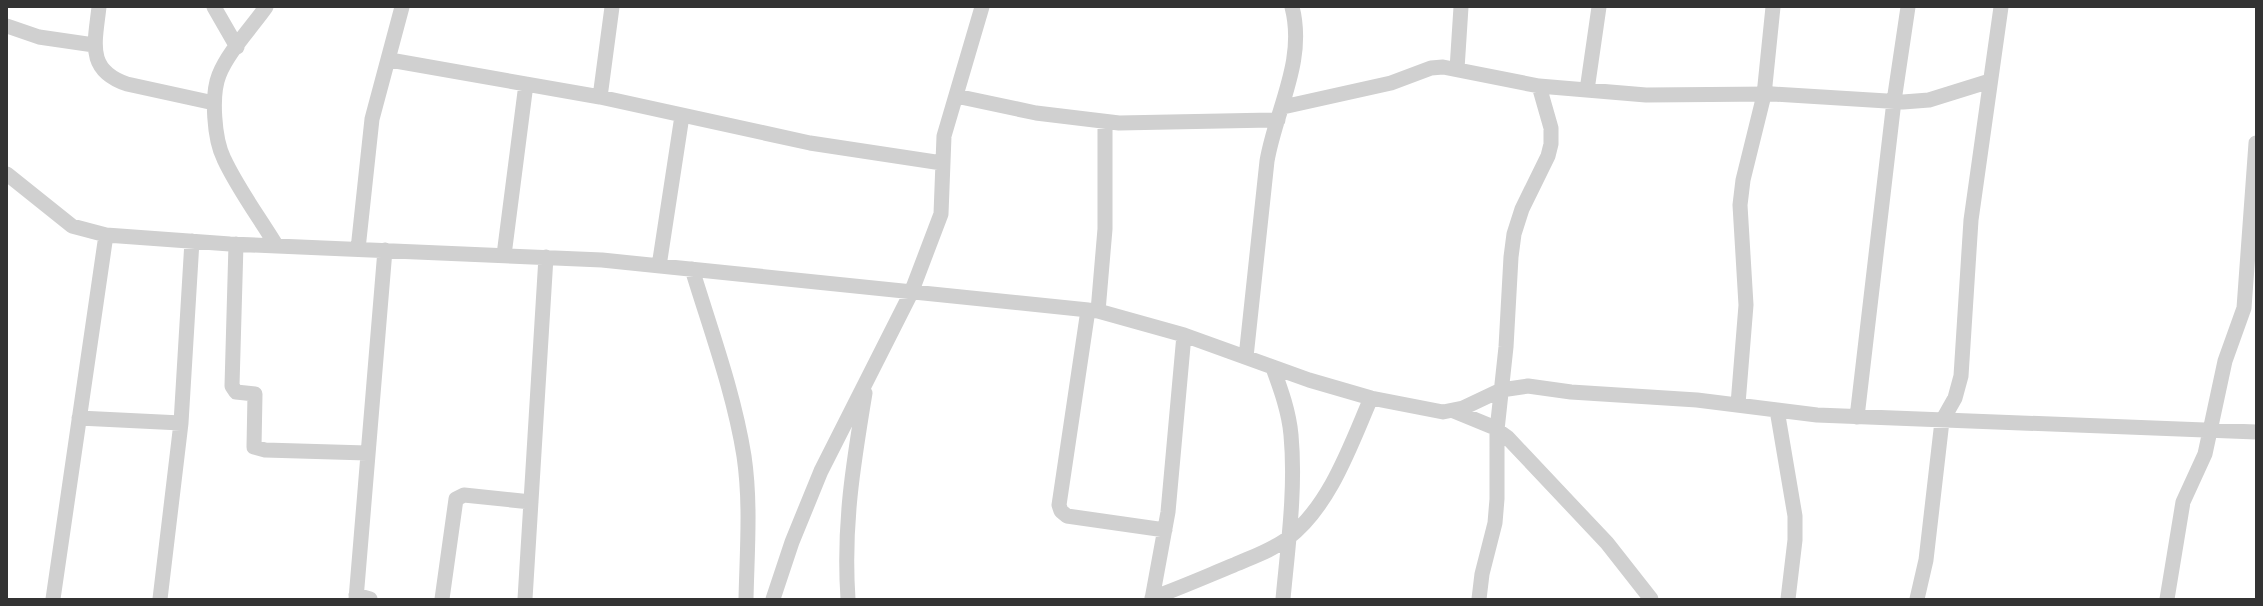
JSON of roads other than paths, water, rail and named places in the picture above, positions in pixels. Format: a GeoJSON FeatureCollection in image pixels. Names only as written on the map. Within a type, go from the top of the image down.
{"type":"FeatureCollection","features":[{"type":"Feature","properties":{"kind":"street"},"geometry":{"type":"LineString","coordinates":[[99,7],[94,45],[98,63],[114,79],[214,103]]}},
{"type":"Feature","properties":{"kind":"street"},"geometry":{"type":"LineString","coordinates":[[214,7],[237,47]]}},
{"type":"Feature","properties":{"kind":"street"},"geometry":{"type":"LineString","coordinates":[[266,7],[220,73],[215,86],[214,103],[218,141],[223,158],[276,246]]}},
{"type":"Feature","properties":{"kind":"street"},"geometry":{"type":"LineString","coordinates":[[358,249],[372,119],[390,60],[402,7]]}},
{"type":"Feature","properties":{"kind":"street"},"geometry":{"type":"LineString","coordinates":[[600,97],[612,7]]}},
{"type":"Feature","properties":{"kind":"street"},"geometry":{"type":"LineString","coordinates":[[773,599],[792,542],[821,471],[911,293],[941,214],[943,198],[942,163],[944,136],[982,7]]}},
{"type":"Feature","properties":{"kind":"street"},"geometry":{"type":"LineString","coordinates":[[1246,357],[1270,141],[1289,88],[1296,44],[1297,24],[1292,7]]}},
{"type":"Feature","properties":{"kind":"street"},"geometry":{"type":"LineString","coordinates":[[1457,69],[1461,7]]}},
{"type":"Feature","properties":{"kind":"street"},"geometry":{"type":"LineString","coordinates":[[1587,90],[1599,7]]}},
{"type":"Feature","properties":{"kind":"street"},"geometry":{"type":"LineString","coordinates":[[1738,404],[1746,305],[1740,205],[1743,180],[1764,95],[1773,7]]}},
{"type":"Feature","properties":{"kind":"street"},"geometry":{"type":"LineString","coordinates":[[1857,417],[1894,102],[1908,7]]}},
{"type":"Feature","properties":{"kind":"street"},"geometry":{"type":"LineString","coordinates":[[1917,599],[1926,560],[1942,421],[1955,398],[1961,376],[1971,220],[2001,7]]}},
{"type":"Feature","properties":{"kind":"street"},"geometry":{"type":"LineString","coordinates":[[7,26],[39,37],[94,45]]}},
{"type":"Feature","properties":{"kind":"street"},"geometry":{"type":"LineString","coordinates":[[390,60],[600,97],[810,143],[942,163]]}},
{"type":"Feature","properties":{"kind":"street"},"geometry":{"type":"LineString","coordinates":[[956,96],[1036,113],[1105,122],[1163,123],[1280,113],[1391,83],[1431,68],[1443,67],[1539,86],[1646,95],[1764,95],[1894,102],[1929,100],[1990,81]]}},
{"type":"Feature","properties":{"kind":"street"},"geometry":{"type":"LineString","coordinates":[[504,255],[526,84]]}},
{"type":"Feature","properties":{"kind":"street"},"geometry":{"type":"LineString","coordinates":[[1480,599],[1482,574],[1494,523],[1497,499],[1497,430],[1506,347],[1511,257],[1514,234],[1522,209],[1548,156],[1551,144],[1551,128],[1539,86]]}},
{"type":"Feature","properties":{"kind":"street"},"geometry":{"type":"LineString","coordinates":[[659,266],[682,116]]}},
{"type":"Feature","properties":{"kind":"street"},"geometry":{"type":"LineString","coordinates":[[1105,122],[1105,229],[1093,310],[1059,505],[1061,511],[1067,516],[1165,530]]}},
{"type":"Feature","properties":{"kind":"street"},"geometry":{"type":"LineString","coordinates":[[2167,599],[2179,518],[2183,502],[2205,454],[2225,361],[2244,308],[2256,143]]}},
{"type":"Feature","properties":{"kind":"street"},"geometry":{"type":"LineString","coordinates":[[7,174],[72,226],[106,235],[236,244],[602,260],[911,293],[1093,310],[1184,335],[1273,368],[1371,398],[1443,412],[1454,411],[1501,390],[1539,386],[1571,392],[1697,400],[1777,410],[1857,417],[2256,432]]}},
{"type":"Feature","properties":{"kind":"street"},"geometry":{"type":"LineString","coordinates":[[54,599],[106,235]]}},
{"type":"Feature","properties":{"kind":"street"},"geometry":{"type":"LineString","coordinates":[[160,599],[181,424],[192,241]]}},
{"type":"Feature","properties":{"kind":"street"},"geometry":{"type":"LineString","coordinates":[[236,244],[232,386],[236,392],[254,394],[254,447],[265,450],[367,453]]}},
{"type":"Feature","properties":{"kind":"street"},"geometry":{"type":"LineString","coordinates":[[361,598],[367,453],[384,250]]}},
{"type":"Feature","properties":{"kind":"street"},"geometry":{"type":"LineString","coordinates":[[525,599],[546,257]]}},
{"type":"Feature","properties":{"kind":"street"},"geometry":{"type":"LineString","coordinates":[[692,269],[729,391],[744,455],[748,487],[746,599]]}},
{"type":"Feature","properties":{"kind":"street"},"geometry":{"type":"LineString","coordinates":[[1184,335],[1165,530],[1152,598],[1184,587],[1257,555],[1288,538],[1322,499],[1340,470],[1371,398]]}},
{"type":"Feature","properties":{"kind":"street"},"geometry":{"type":"LineString","coordinates":[[1273,368],[1286,406],[1291,435],[1292,502],[1283,599]]}},
{"type":"Feature","properties":{"kind":"street"},"geometry":{"type":"LineString","coordinates":[[848,599],[846,530],[850,484],[868,377]]}},
{"type":"Feature","properties":{"kind":"street"},"geometry":{"type":"LineString","coordinates":[[1777,410],[1795,516],[1795,540],[1788,599]]}},
{"type":"Feature","properties":{"kind":"street"},"geometry":{"type":"LineString","coordinates":[[1454,411],[1497,430],[1506,437],[1607,543],[1651,599]]}},
{"type":"Feature","properties":{"kind":"street"},"geometry":{"type":"LineString","coordinates":[[79,418],[181,424]]}},
{"type":"Feature","properties":{"kind":"street"},"geometry":{"type":"LineString","coordinates":[[442,599],[456,499],[464,495],[531,502]]}}]}
